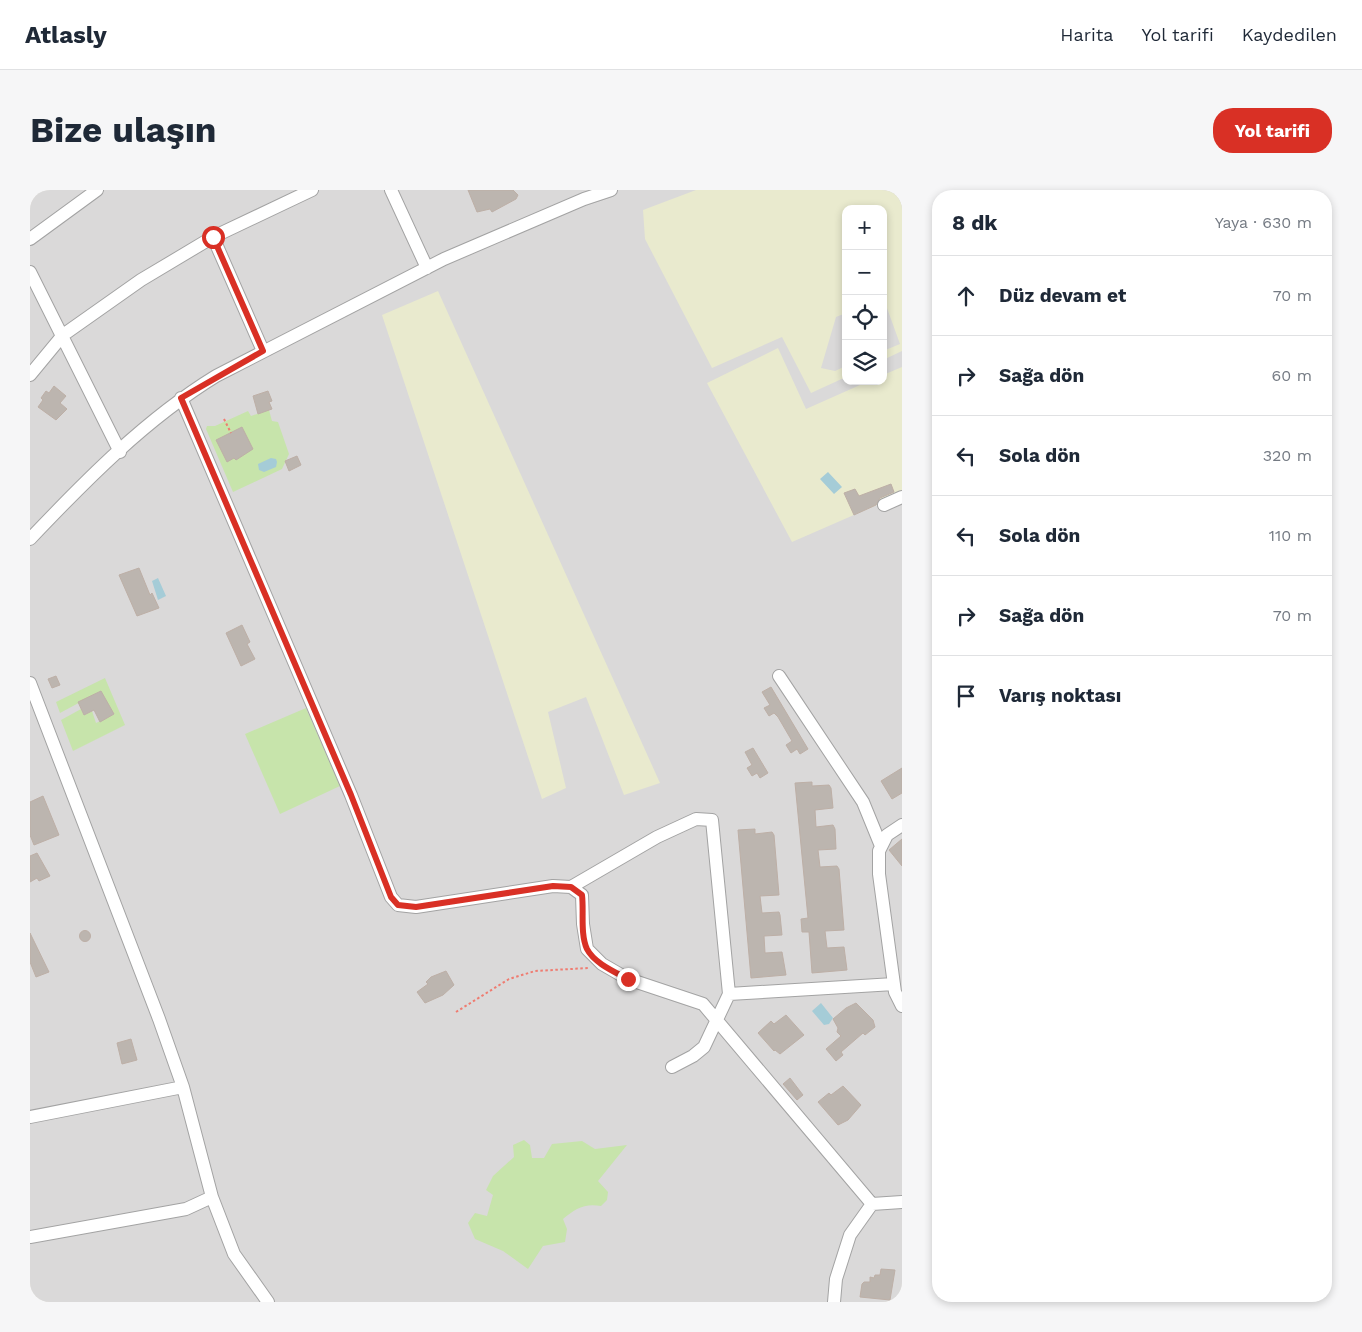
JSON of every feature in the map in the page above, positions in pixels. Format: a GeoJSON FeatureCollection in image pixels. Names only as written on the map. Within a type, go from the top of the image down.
{"type":"FeatureCollection","features":[{"type":"Feature","properties":{"kind":"street"},"geometry":{"type":"LineString","coordinates":[[30,239],[97,190]]}},
{"type":"Feature","properties":{"kind":"street"},"geometry":{"type":"LineString","coordinates":[[30,375],[63,335],[141,280],[213,237],[312,190]]}},
{"type":"Feature","properties":{"kind":"street"},"geometry":{"type":"LineString","coordinates":[[391,190],[428,268]]}},
{"type":"Feature","properties":{"kind":"street"},"geometry":{"type":"LineString","coordinates":[[30,539],[120,452],[181,398],[263,351],[332,318],[428,268],[584,199],[611,190]]}},
{"type":"Feature","properties":{"kind":"street"},"geometry":{"type":"LineString","coordinates":[[213,237],[263,351]]}},
{"type":"Feature","properties":{"kind":"street"},"geometry":{"type":"LineString","coordinates":[[30,272],[120,452]]}},
{"type":"Feature","properties":{"kind":"street"},"geometry":{"type":"LineString","coordinates":[[181,398],[351,795],[391,897],[398,905],[416,907],[553,886],[571,887],[582,895],[583,924],[588,949],[602,964],[628,979],[704,1004],[717,1022],[872,1204]]}},
{"type":"Feature","properties":{"kind":"street"},"geometry":{"type":"LineString","coordinates":[[884,505],[902,497]]}},
{"type":"Feature","properties":{"kind":"street"},"geometry":{"type":"LineString","coordinates":[[779,676],[863,802],[881,846]]}},
{"type":"Feature","properties":{"kind":"street"},"geometry":{"type":"LineString","coordinates":[[30,684],[159,1019],[183,1087],[212,1197],[234,1254],[268,1302]]}},
{"type":"Feature","properties":{"kind":"street"},"geometry":{"type":"LineString","coordinates":[[571,887],[657,837],[696,819],[712,820],[729,994],[704,1047],[693,1056],[672,1067]]}},
{"type":"Feature","properties":{"kind":"street"},"geometry":{"type":"LineString","coordinates":[[902,825],[887,835],[879,851],[879,874],[894,984],[896,996],[902,1006]]}},
{"type":"Feature","properties":{"kind":"street"},"geometry":{"type":"LineString","coordinates":[[729,994],[894,984]]}},
{"type":"Feature","properties":{"kind":"street"},"geometry":{"type":"LineString","coordinates":[[30,1117],[183,1087]]}},
{"type":"Feature","properties":{"kind":"street"},"geometry":{"type":"LineString","coordinates":[[30,1237],[186,1209],[212,1197]]}},
{"type":"Feature","properties":{"kind":"street"},"geometry":{"type":"LineString","coordinates":[[872,1204],[902,1202]]}},
{"type":"Feature","properties":{"kind":"street"},"geometry":{"type":"LineString","coordinates":[[834,1302],[836,1280],[850,1235],[872,1204]]}},
{"type":"Feature","properties":{"kind":"path"},"geometry":{"type":"LineString","coordinates":[[224,419],[231,433]]}},
{"type":"Feature","properties":{"kind":"path"},"geometry":{"type":"LineString","coordinates":[[456,1012],[509,979],[535,971],[594,969],[602,964]]}},
{"type":"Feature","properties":{"kind":"shaded area"},"geometry":{"type":"Polygon","coordinates":[[[30,190],[902,190],[902,1302],[30,1302],[30,190]]]}},
{"type":"Feature","properties":{"kind":"green space"},"geometry":{"type":"Polygon","coordinates":[[[696,190],[902,190],[902,351],[887,358],[887,349],[900,344],[887,308],[887,205],[842,205],[842,315],[836,317],[821,368],[835,371],[842,368],[842,379],[811,393],[782,337],[712,368],[645,239],[643,210],[696,190]]]}},
{"type":"Feature","properties":{"kind":"green space"},"geometry":{"type":"Polygon","coordinates":[[[438,291],[660,783],[624,795],[586,697],[548,712],[566,788],[542,799],[382,315],[438,291]]]}},
{"type":"Feature","properties":{"kind":"green space"},"geometry":{"type":"Polygon","coordinates":[[[778,348],[806,409],[860,385],[887,385],[887,373],[902,367],[902,494],[792,542],[707,383],[778,348]]]}},
{"type":"Feature","properties":{"kind":"green space"},"geometry":{"type":"Polygon","coordinates":[[[269,410],[272,421],[278,422],[289,454],[282,469],[233,492],[206,429],[207,426],[215,426],[248,411],[251,416],[269,410]]]}},
{"type":"Feature","properties":{"kind":"green space"},"geometry":{"type":"Polygon","coordinates":[[[105,678],[125,725],[73,751],[61,720],[81,709],[84,715],[92,711],[96,723],[114,714],[101,691],[60,713],[56,702],[105,678]]]}},
{"type":"Feature","properties":{"kind":"green space"},"geometry":{"type":"Polygon","coordinates":[[[306,708],[340,786],[280,814],[245,734],[306,708]]]}},
{"type":"Feature","properties":{"kind":"green space"},"geometry":{"type":"Polygon","coordinates":[[[524,1140],[530,1145],[532,1158],[544,1158],[552,1144],[582,1141],[595,1149],[627,1145],[598,1181],[608,1192],[607,1200],[601,1206],[590,1205],[580,1208],[563,1219],[567,1229],[565,1242],[543,1246],[528,1269],[503,1251],[475,1239],[468,1223],[475,1213],[487,1216],[493,1195],[486,1190],[493,1176],[514,1157],[513,1145],[524,1140]]]}},
{"type":"Feature","properties":{"kind":"water"},"geometry":{"type":"Polygon","coordinates":[[[271,458],[276,459],[276,467],[264,472],[259,470],[258,464],[271,458]]]}},
{"type":"Feature","properties":{"kind":"water"},"geometry":{"type":"Polygon","coordinates":[[[828,472],[842,487],[834,494],[820,479],[828,472]]]}},
{"type":"Feature","properties":{"kind":"water"},"geometry":{"type":"Polygon","coordinates":[[[158,578],[166,596],[158,600],[152,581],[158,578]]]}},
{"type":"Feature","properties":{"kind":"water"},"geometry":{"type":"Polygon","coordinates":[[[821,1003],[833,1018],[829,1024],[824,1025],[812,1011],[821,1003]]]}},
{"type":"Feature","properties":{"kind":"building"},"geometry":{"type":"Polygon","coordinates":[[[468,190],[513,190],[518,195],[516,199],[492,212],[490,209],[477,212],[468,190]]]}},
{"type":"Feature","properties":{"kind":"building"},"geometry":{"type":"Polygon","coordinates":[[[54,386],[66,396],[60,403],[67,409],[56,420],[38,407],[46,391],[49,393],[54,386]]]}},
{"type":"Feature","properties":{"kind":"building"},"geometry":{"type":"Polygon","coordinates":[[[268,391],[272,401],[269,402],[272,409],[258,414],[253,396],[268,391]]]}},
{"type":"Feature","properties":{"kind":"building"},"geometry":{"type":"Polygon","coordinates":[[[242,427],[253,449],[236,460],[234,458],[227,462],[216,440],[242,427]]]}},
{"type":"Feature","properties":{"kind":"building"},"geometry":{"type":"Polygon","coordinates":[[[297,456],[301,465],[289,471],[285,461],[297,456]]]}},
{"type":"Feature","properties":{"kind":"building"},"geometry":{"type":"Polygon","coordinates":[[[891,484],[894,492],[880,498],[876,505],[854,515],[844,493],[855,489],[859,496],[891,484]]]}},
{"type":"Feature","properties":{"kind":"building"},"geometry":{"type":"Polygon","coordinates":[[[139,568],[150,595],[152,593],[159,608],[137,616],[119,575],[139,568]]]}},
{"type":"Feature","properties":{"kind":"building"},"geometry":{"type":"Polygon","coordinates":[[[242,625],[250,642],[247,644],[255,659],[241,666],[226,633],[242,625]]]}},
{"type":"Feature","properties":{"kind":"building"},"geometry":{"type":"Polygon","coordinates":[[[56,676],[60,685],[52,688],[48,679],[56,676]]]}},
{"type":"Feature","properties":{"kind":"building"},"geometry":{"type":"Polygon","coordinates":[[[771,687],[808,749],[800,754],[797,749],[791,753],[786,745],[792,741],[778,717],[774,713],[769,716],[764,708],[770,705],[762,692],[771,687]]]}},
{"type":"Feature","properties":{"kind":"building"},"geometry":{"type":"Polygon","coordinates":[[[101,691],[114,714],[100,722],[94,710],[84,715],[78,702],[101,691]]]}},
{"type":"Feature","properties":{"kind":"building"},"geometry":{"type":"Polygon","coordinates":[[[753,748],[768,773],[760,778],[757,773],[752,776],[747,768],[752,765],[745,752],[753,748]]]}},
{"type":"Feature","properties":{"kind":"building"},"geometry":{"type":"Polygon","coordinates":[[[902,768],[902,793],[892,799],[881,781],[902,768]]]}},
{"type":"Feature","properties":{"kind":"building"},"geometry":{"type":"Polygon","coordinates":[[[812,782],[812,786],[829,785],[831,788],[833,808],[815,810],[816,827],[833,825],[836,849],[818,850],[820,867],[837,866],[839,869],[844,930],[825,931],[827,948],[844,947],[847,970],[812,973],[809,932],[802,932],[801,919],[808,918],[795,783],[812,782]]]}},
{"type":"Feature","properties":{"kind":"building"},"geometry":{"type":"Polygon","coordinates":[[[43,796],[59,835],[34,845],[30,835],[30,802],[43,796]]]}},
{"type":"Feature","properties":{"kind":"building"},"geometry":{"type":"Polygon","coordinates":[[[755,829],[755,834],[772,832],[774,835],[779,895],[760,896],[762,913],[779,912],[782,935],[764,936],[765,953],[782,952],[786,975],[751,978],[738,830],[755,829]]]}},
{"type":"Feature","properties":{"kind":"building"},"geometry":{"type":"Polygon","coordinates":[[[902,839],[902,866],[889,850],[902,839]]]}},
{"type":"Feature","properties":{"kind":"building"},"geometry":{"type":"Polygon","coordinates":[[[37,853],[50,876],[39,881],[37,878],[30,882],[30,856],[37,853]]]}},
{"type":"Feature","properties":{"kind":"building"},"geometry":{"type":"Polygon","coordinates":[[[85,930],[91,936],[85,942],[79,936],[85,930]]]}},
{"type":"Feature","properties":{"kind":"building"},"geometry":{"type":"Polygon","coordinates":[[[30,933],[49,972],[36,977],[30,962],[30,933]]]}},
{"type":"Feature","properties":{"kind":"building"},"geometry":{"type":"Polygon","coordinates":[[[446,971],[454,985],[443,995],[425,1003],[417,992],[428,984],[426,982],[431,977],[446,971]]]}},
{"type":"Feature","properties":{"kind":"building"},"geometry":{"type":"Polygon","coordinates":[[[856,1003],[873,1020],[875,1027],[865,1035],[863,1033],[841,1052],[843,1055],[836,1061],[826,1049],[841,1036],[837,1032],[838,1028],[833,1019],[846,1008],[856,1003]]]}},
{"type":"Feature","properties":{"kind":"building"},"geometry":{"type":"Polygon","coordinates":[[[786,1015],[804,1035],[780,1054],[774,1051],[758,1033],[771,1021],[774,1024],[786,1015]]]}},
{"type":"Feature","properties":{"kind":"building"},"geometry":{"type":"Polygon","coordinates":[[[131,1039],[137,1060],[122,1064],[117,1043],[131,1039]]]}},
{"type":"Feature","properties":{"kind":"building"},"geometry":{"type":"Polygon","coordinates":[[[790,1078],[803,1095],[797,1100],[783,1084],[790,1078]]]}},
{"type":"Feature","properties":{"kind":"building"},"geometry":{"type":"Polygon","coordinates":[[[843,1086],[861,1105],[848,1120],[838,1125],[818,1102],[829,1093],[831,1095],[843,1086]]]}},
{"type":"Feature","properties":{"kind":"building"},"geometry":{"type":"Polygon","coordinates":[[[881,1269],[895,1270],[890,1300],[860,1297],[862,1284],[870,1282],[870,1277],[874,1278],[875,1275],[880,1275],[881,1269]]]}},
{"type":"Feature","properties":{"kind":"route"},"geometry":{"type":"LineString","coordinates":[[213,237],[263,351],[216,376],[181,398],[351,795],[391,897],[398,905],[416,907],[526,889],[553,886],[571,887],[582,895],[583,924],[588,949],[602,964],[628,979]]}}]}
